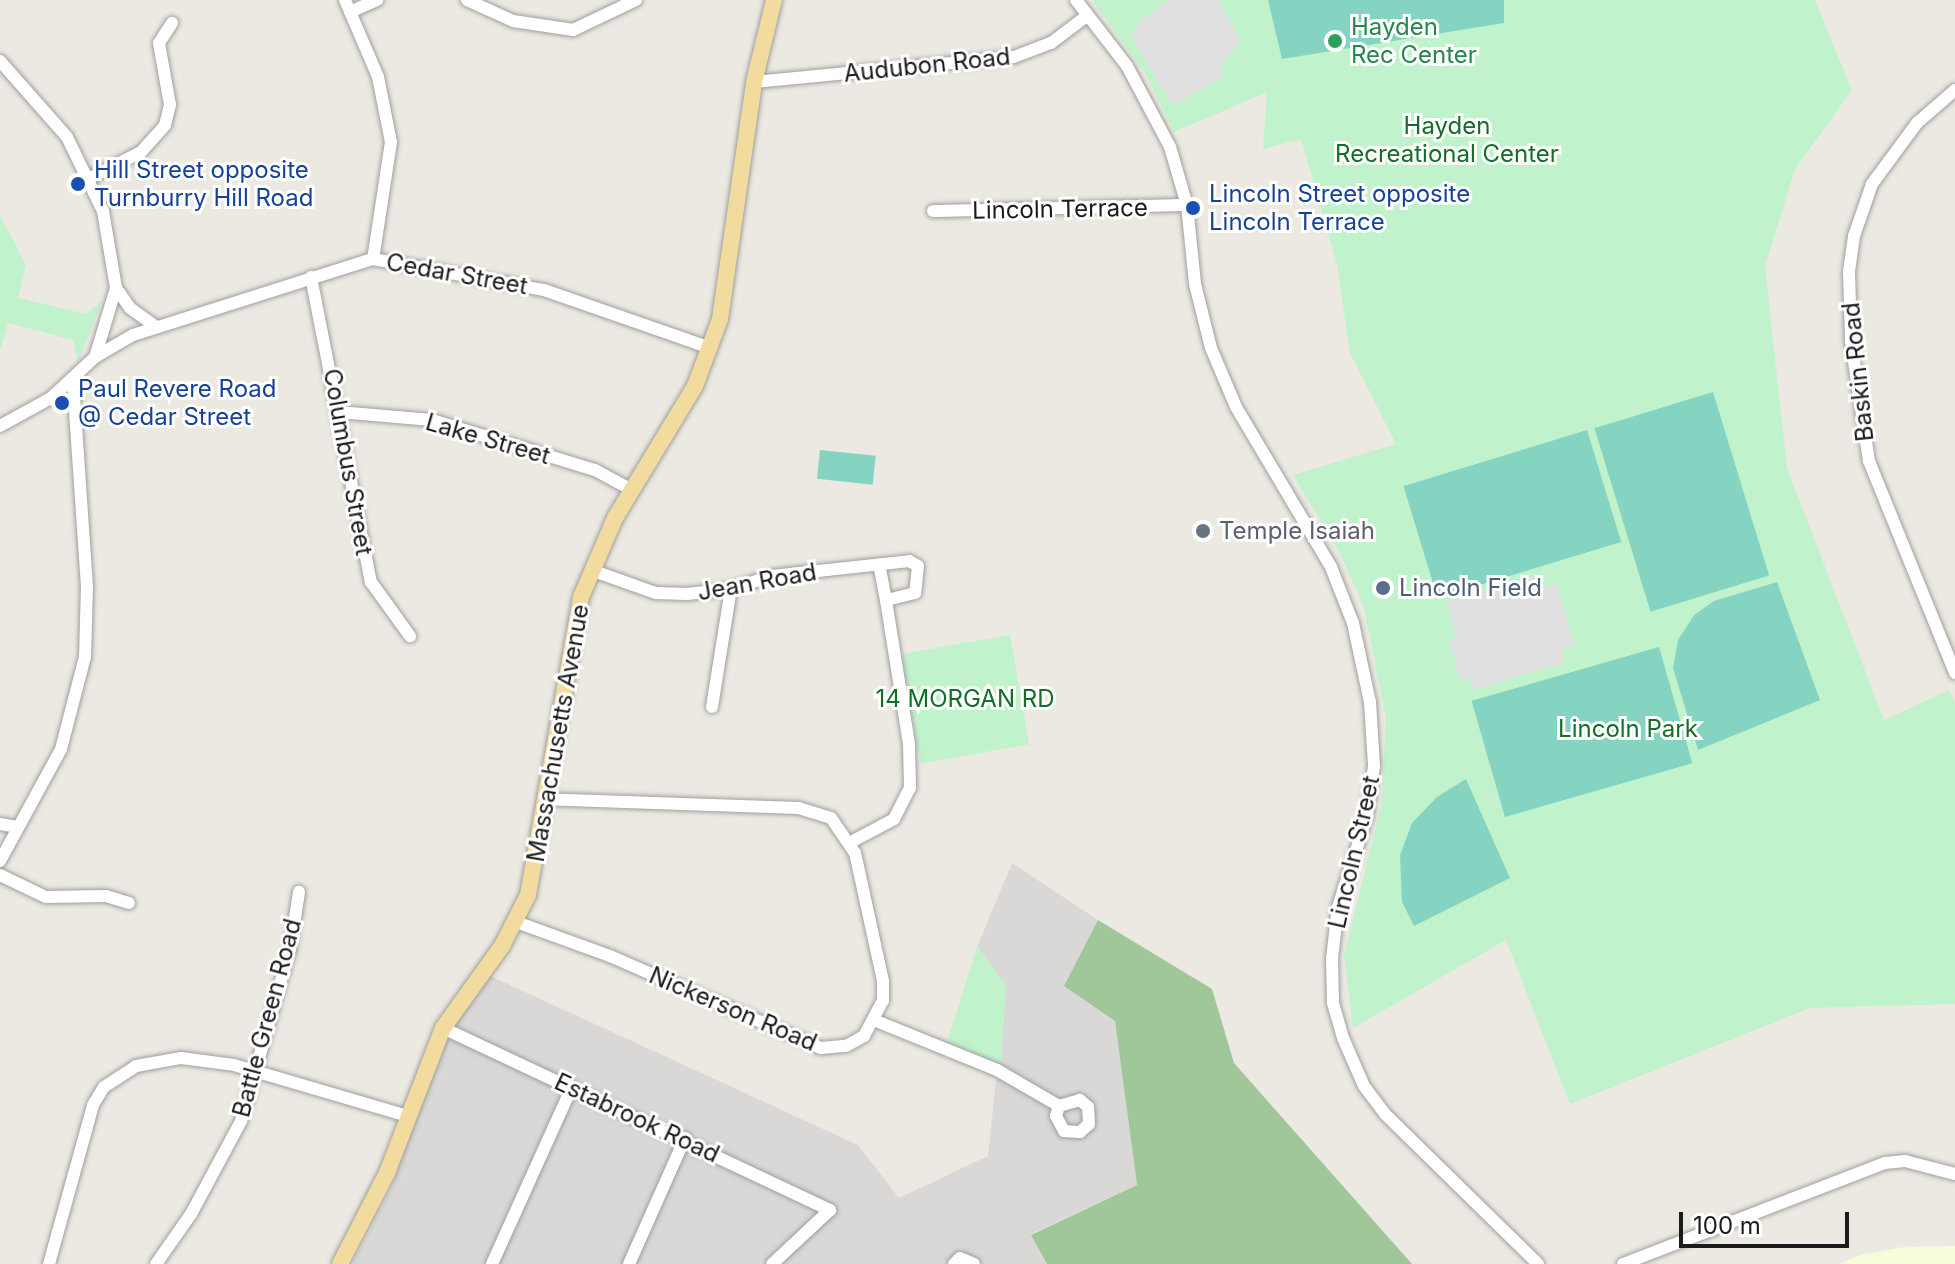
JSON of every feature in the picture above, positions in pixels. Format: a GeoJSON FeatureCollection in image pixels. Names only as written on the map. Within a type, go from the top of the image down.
{"type":"FeatureCollection","features":[{"type":"Feature","properties":{"kind":"main road","name":"Massachusetts Avenue"},"geometry":{"type":"LineString","coordinates":[[340,1264],[382,1185],[443,1028],[516,922],[528,895],[567,659],[591,570],[632,490],[695,386],[711,348],[754,82],[774,0]]}},
{"type":"Feature","properties":{"kind":"street"},"geometry":{"type":"LineString","coordinates":[[373,259],[391,142],[378,77],[348,6],[377,0]]}},
{"type":"Feature","properties":{"kind":"street"},"geometry":{"type":"LineString","coordinates":[[467,0],[513,21],[573,30],[636,0]]}},
{"type":"Feature","properties":{"kind":"street","name":"Lincoln Street"},"geometry":{"type":"LineString","coordinates":[[1076,0],[1127,66],[1160,125],[1187,205],[1195,284],[1211,348],[1236,407],[1331,567],[1353,623],[1370,702],[1374,766],[1367,816],[1338,907],[1332,959],[1333,1003],[1343,1038],[1364,1086],[1386,1115],[1538,1264]]}},
{"type":"Feature","properties":{"kind":"street","name":"Audubon Road"},"geometry":{"type":"LineString","coordinates":[[754,82],[1014,57],[1051,43],[1088,15]]}},
{"type":"Feature","properties":{"kind":"street"},"geometry":{"type":"LineString","coordinates":[[90,178],[141,152],[165,125],[170,105],[159,43],[172,23]]}},
{"type":"Feature","properties":{"kind":"street"},"geometry":{"type":"LineString","coordinates":[[0,61],[59,126],[90,178],[111,245],[116,288],[95,357]]}},
{"type":"Feature","properties":{"kind":"street","name":"Baskin Road"},"geometry":{"type":"LineString","coordinates":[[1955,90],[1917,123],[1872,184],[1854,236],[1849,276],[1851,341],[1869,461],[1955,673]]}},
{"type":"Feature","properties":{"kind":"street","name":"Lincoln Terrace"},"geometry":{"type":"LineString","coordinates":[[933,211],[1187,205]]}},
{"type":"Feature","properties":{"kind":"street","name":"Cedar Street"},"geometry":{"type":"LineString","coordinates":[[0,426],[73,381],[95,357],[155,326],[373,259],[544,290],[711,348]]}},
{"type":"Feature","properties":{"kind":"street","name":"Columbus Street"},"geometry":{"type":"LineString","coordinates":[[311,277],[371,582],[410,636]]}},
{"type":"Feature","properties":{"kind":"street"},"geometry":{"type":"LineString","coordinates":[[116,288],[130,308],[155,326]]}},
{"type":"Feature","properties":{"kind":"street"},"geometry":{"type":"LineString","coordinates":[[0,861],[61,749],[85,657],[87,587],[73,381]]}},
{"type":"Feature","properties":{"kind":"street","name":"Lake Street"},"geometry":{"type":"LineString","coordinates":[[339,412],[432,420],[595,470],[632,490]]}},
{"type":"Feature","properties":{"kind":"street","name":"Jean Road"},"geometry":{"type":"LineString","coordinates":[[591,570],[656,593],[731,589],[772,576],[909,561],[918,566],[915,593],[886,600]]}},
{"type":"Feature","properties":{"kind":"street"},"geometry":{"type":"LineString","coordinates":[[851,842],[894,819],[910,788],[909,744],[879,565]]}},
{"type":"Feature","properties":{"kind":"street"},"geometry":{"type":"LineString","coordinates":[[712,707],[731,589]]}},
{"type":"Feature","properties":{"kind":"street"},"geometry":{"type":"LineString","coordinates":[[545,799],[810,809],[831,818],[851,842],[883,981],[876,1021],[997,1070],[1059,1106]]}},
{"type":"Feature","properties":{"kind":"street"},"geometry":{"type":"LineString","coordinates":[[0,824],[17,827]]}},
{"type":"Feature","properties":{"kind":"street"},"geometry":{"type":"LineString","coordinates":[[0,875],[46,897],[106,896],[129,903]]}},
{"type":"Feature","properties":{"kind":"street","name":"Battle Green Road"},"geometry":{"type":"LineString","coordinates":[[156,1264],[228,1149],[256,1074],[299,892]]}},
{"type":"Feature","properties":{"kind":"street","name":"Nickerson Road"},"geometry":{"type":"LineString","coordinates":[[516,922],[610,956],[821,1048],[856,1041],[876,1021]]}},
{"type":"Feature","properties":{"kind":"street","name":"Estabrook Road"},"geometry":{"type":"LineString","coordinates":[[443,1028],[685,1138],[830,1210],[772,1264]]}},
{"type":"Feature","properties":{"kind":"street"},"geometry":{"type":"LineString","coordinates":[[49,1264],[93,1105],[104,1087],[136,1066],[157,1060],[211,1060],[407,1116]]}},
{"type":"Feature","properties":{"kind":"street"},"geometry":{"type":"LineString","coordinates":[[492,1264],[572,1087]]}},
{"type":"Feature","properties":{"kind":"street"},"geometry":{"type":"LineString","coordinates":[[629,1264],[685,1138]]}},
{"type":"Feature","properties":{"kind":"street"},"geometry":{"type":"LineString","coordinates":[[1623,1264],[1885,1163],[1905,1161],[1955,1174]]}},
{"type":"Feature","properties":{"kind":"street"},"geometry":{"type":"LineString","coordinates":[[954,1264],[970,1262]]}},
{"type":"Feature","properties":{"kind":"shaded area"},"geometry":{"type":"Polygon","coordinates":[[[1169,0],[1218,0],[1241,40],[1221,67],[1225,75],[1172,106],[1130,33],[1138,28],[1137,23],[1169,0]]]}},
{"type":"Feature","properties":{"kind":"shaded area"},"geometry":{"type":"Polygon","coordinates":[[[1539,575],[1543,588],[1557,583],[1575,646],[1563,648],[1564,663],[1473,690],[1470,678],[1460,679],[1449,641],[1456,638],[1447,602],[1539,575]]]}},
{"type":"Feature","properties":{"kind":"shaded area"},"geometry":{"type":"Polygon","coordinates":[[[1012,863],[1098,920],[1065,985],[1115,1021],[1137,1185],[1031,1234],[1047,1264],[352,1264],[392,1186],[441,1045],[488,975],[858,1145],[899,1198],[988,1156],[1006,985],[977,947],[1012,863]]]}},
{"type":"Feature","properties":{"kind":"shaded area"},"geometry":{"type":"Polygon","coordinates":[[[1955,1246],[1955,1264],[1839,1264],[1860,1255],[1904,1247],[1955,1246]]]}},
{"type":"Feature","properties":{"kind":"green space","name":"Lincoln Park"},"geometry":{"type":"Polygon","coordinates":[[[1092,0],[1815,0],[1852,90],[1795,169],[1765,266],[1787,468],[1884,720],[1949,690],[1955,702],[1955,1004],[1810,1008],[1570,1104],[1506,940],[1353,1028],[1344,956],[1382,801],[1386,718],[1364,608],[1340,553],[1293,475],[1396,444],[1350,353],[1337,264],[1301,139],[1263,149],[1267,92],[1174,132],[1145,73],[1092,0]]]}},
{"type":"Feature","properties":{"kind":"green space","name":"Hayden Rec Center"},"geometry":{"type":"Polygon","coordinates":[[[1268,0],[1504,0],[1504,23],[1282,59],[1268,0]]]}},
{"type":"Feature","properties":{"kind":"green space"},"geometry":{"type":"Polygon","coordinates":[[[0,215],[26,265],[18,298],[86,314],[102,301],[78,362],[73,340],[8,323],[0,351],[0,215]]]}},
{"type":"Feature","properties":{"kind":"green space"},"geometry":{"type":"Polygon","coordinates":[[[1713,392],[1769,576],[1651,612],[1594,428],[1713,392]]]}},
{"type":"Feature","properties":{"kind":"green space"},"geometry":{"type":"Polygon","coordinates":[[[1587,430],[1621,542],[1438,598],[1403,486],[1587,430]]]}},
{"type":"Feature","properties":{"kind":"green space"},"geometry":{"type":"Polygon","coordinates":[[[820,450],[876,456],[873,485],[817,479],[820,450]]]}},
{"type":"Feature","properties":{"kind":"green space"},"geometry":{"type":"Polygon","coordinates":[[[1777,582],[1820,700],[1698,750],[1673,668],[1678,640],[1694,615],[1714,601],[1777,582]]]}},
{"type":"Feature","properties":{"kind":"green space","name":"14 MORGAN RD"},"geometry":{"type":"Polygon","coordinates":[[[1010,635],[1029,744],[921,763],[902,654],[1010,635]]]}},
{"type":"Feature","properties":{"kind":"green space"},"geometry":{"type":"Polygon","coordinates":[[[1659,647],[1692,763],[1505,817],[1472,701],[1659,647]]]}},
{"type":"Feature","properties":{"kind":"green space"},"geometry":{"type":"Polygon","coordinates":[[[1466,779],[1510,878],[1414,926],[1402,902],[1400,855],[1412,823],[1437,797],[1466,779]]]}},
{"type":"Feature","properties":{"kind":"green space"},"geometry":{"type":"Polygon","coordinates":[[[1098,920],[1212,989],[1234,1063],[1412,1264],[1047,1264],[1031,1235],[1137,1185],[1115,1021],[1064,986],[1098,920]]]}},
{"type":"Feature","properties":{"kind":"green space"},"geometry":{"type":"Polygon","coordinates":[[[977,947],[1006,985],[1001,1065],[947,1042],[977,947]]]}},
{"type":"Feature","properties":{"kind":"place","name":"Hayden Rec Center"},"geometry":{"type":"Point","coordinates":[1335,41]}},
{"type":"Feature","properties":{"kind":"place","name":"Hill Street opposite Turnburry Hill Road"},"geometry":{"type":"Point","coordinates":[78,184]}},
{"type":"Feature","properties":{"kind":"place","name":"Lincoln Street opposite Lincoln Terrace"},"geometry":{"type":"Point","coordinates":[1193,208]}},
{"type":"Feature","properties":{"kind":"place","name":"Paul Revere Road @ Cedar Street"},"geometry":{"type":"Point","coordinates":[62,403]}},
{"type":"Feature","properties":{"kind":"place","name":"Temple Isaiah"},"geometry":{"type":"Point","coordinates":[1203,531]}},
{"type":"Feature","properties":{"kind":"place","name":"Lincoln Field"},"geometry":{"type":"Point","coordinates":[1383,588]}},
{"type":"Feature","properties":{"kind":"park label","name":"Hayden Recreational Center"},"geometry":{"type":"Point","coordinates":[1447,140]}}]}
